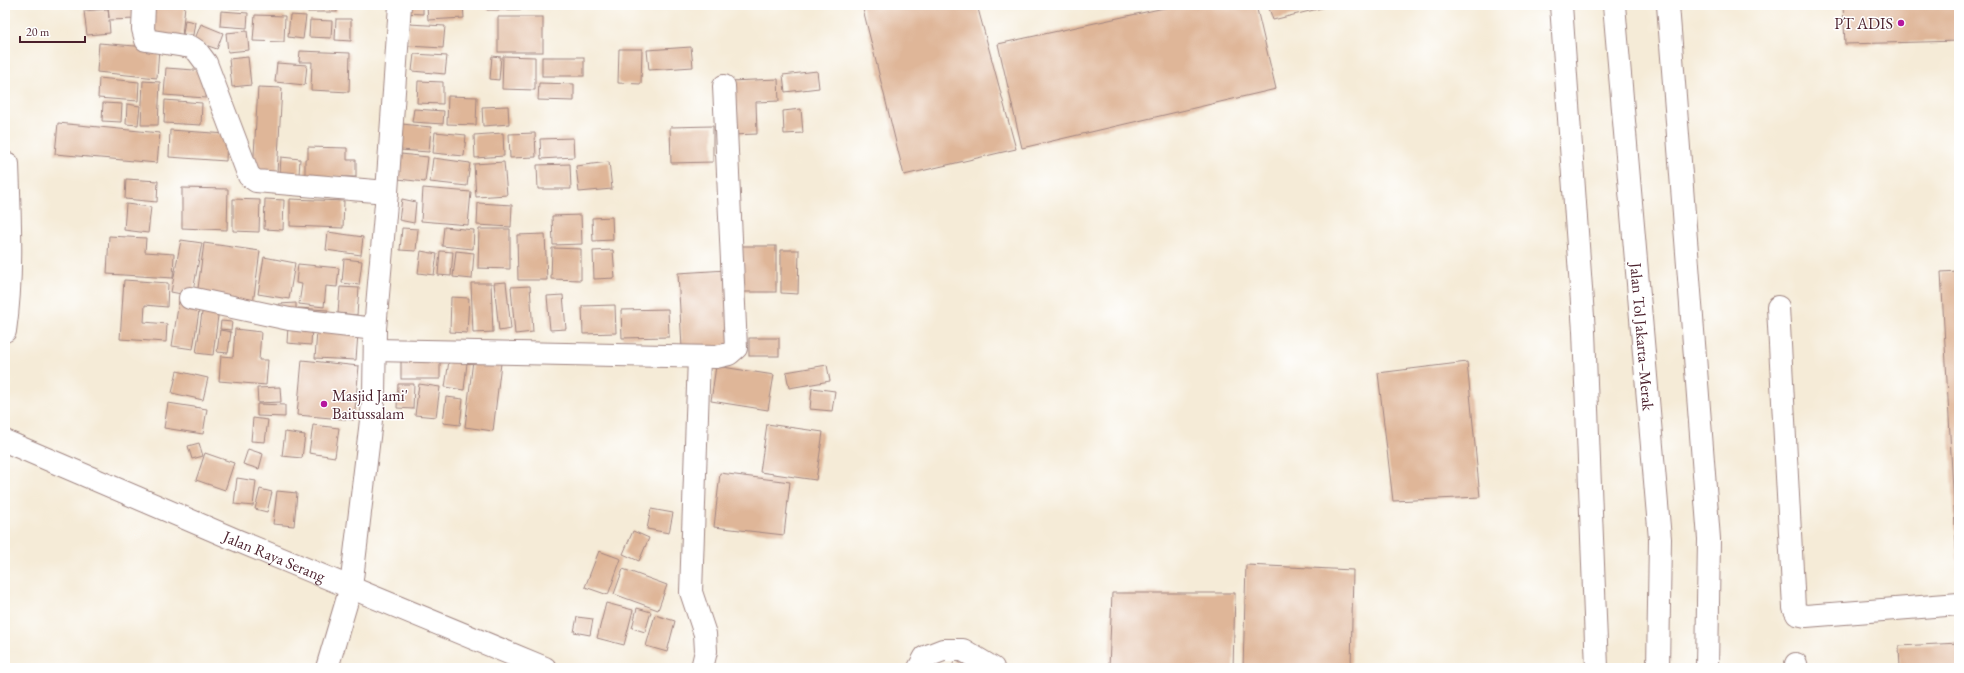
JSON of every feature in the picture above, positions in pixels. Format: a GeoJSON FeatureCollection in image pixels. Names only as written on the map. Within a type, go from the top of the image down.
{"type":"FeatureCollection","features":[{"type":"Feature","properties":{"kind":"main road"},"geometry":{"type":"LineString","coordinates":[[144,5],[143,30],[146,40],[190,47],[197,51],[206,63],[249,176],[256,181],[387,192]]}},
{"type":"Feature","properties":{"kind":"main road"},"geometry":{"type":"LineString","coordinates":[[327,668],[351,587],[374,394],[375,328],[387,192],[400,5]]}},
{"type":"Feature","properties":{"kind":"main road"},"geometry":{"type":"LineString","coordinates":[[1561,5],[1584,330],[1597,668]]}},
{"type":"Feature","properties":{"kind":"main road","name":"Jalan Tol Jakarta–Merak"},"geometry":{"type":"LineString","coordinates":[[1614,5],[1660,539],[1658,668]]}},
{"type":"Feature","properties":{"kind":"main road"},"geometry":{"type":"LineString","coordinates":[[1668,5],[1709,539],[1707,668]]}},
{"type":"Feature","properties":{"kind":"main road"},"geometry":{"type":"LineString","coordinates":[[375,350],[699,357],[716,357],[729,354],[736,348],[724,86]]}},
{"type":"Feature","properties":{"kind":"main road"},"geometry":{"type":"LineString","coordinates":[[5,331],[8,312],[11,250],[8,164]]}},
{"type":"Feature","properties":{"kind":"main road"},"geometry":{"type":"LineString","coordinates":[[190,298],[289,319],[375,328]]}},
{"type":"Feature","properties":{"kind":"main road"},"geometry":{"type":"LineString","coordinates":[[1778,307],[1794,608],[1797,614],[1806,616],[1959,604]]}},
{"type":"Feature","properties":{"kind":"main road"},"geometry":{"type":"LineString","coordinates":[[699,357],[692,592],[705,634],[706,651],[702,668]]}},
{"type":"Feature","properties":{"kind":"main road","name":"Jalan Raya Serang"},"geometry":{"type":"LineString","coordinates":[[5,441],[535,666]]}},
{"type":"Feature","properties":{"kind":"main road"},"geometry":{"type":"LineString","coordinates":[[918,668],[925,657],[943,650],[963,650],[993,668]]}},
{"type":"Feature","properties":{"kind":"building"},"geometry":{"type":"Polygon","coordinates":[[[85,5],[108,5],[108,7],[85,8],[85,5]]]}},
{"type":"Feature","properties":{"kind":"building"},"geometry":{"type":"Polygon","coordinates":[[[108,5],[136,5],[136,19],[109,20],[110,33],[87,35],[84,11],[108,9],[109,18],[108,5]]]}},
{"type":"Feature","properties":{"kind":"building"},"geometry":{"type":"Polygon","coordinates":[[[152,5],[185,5],[182,37],[149,33],[152,5]]]}},
{"type":"Feature","properties":{"kind":"building"},"geometry":{"type":"Polygon","coordinates":[[[229,5],[248,5],[248,9],[229,8],[229,5]]]}},
{"type":"Feature","properties":{"kind":"building"},"geometry":{"type":"Polygon","coordinates":[[[273,5],[303,5],[303,8],[273,7],[273,5]]]}},
{"type":"Feature","properties":{"kind":"building"},"geometry":{"type":"Polygon","coordinates":[[[308,5],[337,5],[337,12],[308,12],[308,5]]]}},
{"type":"Feature","properties":{"kind":"building"},"geometry":{"type":"Polygon","coordinates":[[[404,5],[423,5],[423,14],[403,13],[404,5]]]}},
{"type":"Feature","properties":{"kind":"building"},"geometry":{"type":"Polygon","coordinates":[[[427,5],[463,5],[464,18],[428,20],[427,5]]]}},
{"type":"Feature","properties":{"kind":"building"},"geometry":{"type":"Polygon","coordinates":[[[487,5],[542,5],[542,9],[487,10],[487,5]]]}},
{"type":"Feature","properties":{"kind":"building"},"geometry":{"type":"Polygon","coordinates":[[[862,5],[977,5],[1016,149],[904,175],[862,5]]]}},
{"type":"Feature","properties":{"kind":"building"},"geometry":{"type":"Polygon","coordinates":[[[1178,5],[1256,5],[1276,89],[1022,148],[998,44],[1178,5]]]}},
{"type":"Feature","properties":{"kind":"building"},"geometry":{"type":"Polygon","coordinates":[[[1268,5],[1330,5],[1330,6],[1273,20],[1268,5]]]}},
{"type":"Feature","properties":{"kind":"building","name":"PT ADIS"},"geometry":{"type":"Polygon","coordinates":[[[1843,5],[1959,5],[1959,41],[1845,44],[1843,5]]]}},
{"type":"Feature","properties":{"kind":"building"},"geometry":{"type":"Polygon","coordinates":[[[221,11],[248,13],[247,28],[220,26],[221,11]]]}},
{"type":"Feature","properties":{"kind":"building"},"geometry":{"type":"Polygon","coordinates":[[[255,15],[285,16],[284,42],[253,41],[255,15]]]}},
{"type":"Feature","properties":{"kind":"building"},"geometry":{"type":"Polygon","coordinates":[[[290,15],[306,16],[303,39],[288,37],[290,15]]]}},
{"type":"Feature","properties":{"kind":"building"},"geometry":{"type":"Polygon","coordinates":[[[498,17],[543,17],[543,52],[498,52],[498,17]]]}},
{"type":"Feature","properties":{"kind":"building"},"geometry":{"type":"Polygon","coordinates":[[[336,19],[351,19],[351,41],[335,40],[336,19]]]}},
{"type":"Feature","properties":{"kind":"building"},"geometry":{"type":"Polygon","coordinates":[[[185,20],[195,22],[193,35],[183,34],[185,20]]]}},
{"type":"Feature","properties":{"kind":"building"},"geometry":{"type":"Polygon","coordinates":[[[310,20],[332,21],[331,38],[309,37],[310,20]]]}},
{"type":"Feature","properties":{"kind":"building"},"geometry":{"type":"Polygon","coordinates":[[[201,24],[223,33],[217,49],[194,41],[201,24]]]}},
{"type":"Feature","properties":{"kind":"building"},"geometry":{"type":"Polygon","coordinates":[[[409,24],[445,26],[443,48],[408,46],[409,24]]]}},
{"type":"Feature","properties":{"kind":"building"},"geometry":{"type":"Polygon","coordinates":[[[247,31],[249,50],[228,52],[226,33],[247,31]]]}},
{"type":"Feature","properties":{"kind":"building"},"geometry":{"type":"Polygon","coordinates":[[[99,43],[159,48],[157,78],[97,72],[99,43]]]}},
{"type":"Feature","properties":{"kind":"building"},"geometry":{"type":"Polygon","coordinates":[[[691,47],[693,67],[649,70],[647,50],[691,47]]]}},
{"type":"Feature","properties":{"kind":"building"},"geometry":{"type":"Polygon","coordinates":[[[619,49],[642,49],[641,84],[618,83],[619,49]]]}},
{"type":"Feature","properties":{"kind":"building"},"geometry":{"type":"Polygon","coordinates":[[[300,51],[350,53],[349,92],[311,90],[312,62],[299,62],[300,51]]]}},
{"type":"Feature","properties":{"kind":"building"},"geometry":{"type":"Polygon","coordinates":[[[414,54],[447,56],[445,74],[412,71],[414,54]]]}},
{"type":"Feature","properties":{"kind":"building"},"geometry":{"type":"Polygon","coordinates":[[[492,56],[501,57],[499,80],[490,79],[492,56]]]}},
{"type":"Feature","properties":{"kind":"building"},"geometry":{"type":"Polygon","coordinates":[[[503,56],[535,57],[535,90],[502,89],[503,56]]]}},
{"type":"Feature","properties":{"kind":"building"},"geometry":{"type":"Polygon","coordinates":[[[248,57],[251,85],[232,87],[229,59],[248,57]]]}},
{"type":"Feature","properties":{"kind":"building"},"geometry":{"type":"Polygon","coordinates":[[[542,57],[584,57],[584,76],[542,76],[542,57]]]}},
{"type":"Feature","properties":{"kind":"building"},"geometry":{"type":"Polygon","coordinates":[[[277,63],[307,65],[305,85],[275,82],[277,63]]]}},
{"type":"Feature","properties":{"kind":"building"},"geometry":{"type":"Polygon","coordinates":[[[166,68],[208,71],[206,98],[164,95],[166,68]]]}},
{"type":"Feature","properties":{"kind":"building"},"geometry":{"type":"Polygon","coordinates":[[[817,71],[819,88],[785,92],[783,75],[817,71]]]}},
{"type":"Feature","properties":{"kind":"building"},"geometry":{"type":"Polygon","coordinates":[[[99,78],[139,82],[138,101],[98,98],[99,78]]]}},
{"type":"Feature","properties":{"kind":"building"},"geometry":{"type":"Polygon","coordinates":[[[778,79],[779,101],[756,102],[757,134],[731,135],[730,81],[778,79]]]}},
{"type":"Feature","properties":{"kind":"building"},"geometry":{"type":"Polygon","coordinates":[[[143,81],[160,82],[158,125],[141,125],[143,81]]]}},
{"type":"Feature","properties":{"kind":"building"},"geometry":{"type":"Polygon","coordinates":[[[418,81],[443,82],[443,104],[417,103],[418,81]]]}},
{"type":"Feature","properties":{"kind":"building"},"geometry":{"type":"Polygon","coordinates":[[[539,83],[574,84],[574,101],[538,100],[539,83]]]}},
{"type":"Feature","properties":{"kind":"building"},"geometry":{"type":"Polygon","coordinates":[[[258,87],[282,88],[277,173],[253,172],[258,87]]]}},
{"type":"Feature","properties":{"kind":"building"},"geometry":{"type":"Polygon","coordinates":[[[448,96],[477,97],[476,125],[447,124],[448,96]]]}},
{"type":"Feature","properties":{"kind":"building"},"geometry":{"type":"Polygon","coordinates":[[[165,100],[202,103],[201,125],[164,123],[165,100]]]}},
{"type":"Feature","properties":{"kind":"building"},"geometry":{"type":"Polygon","coordinates":[[[103,103],[122,104],[121,122],[102,121],[103,103]]]}},
{"type":"Feature","properties":{"kind":"building"},"geometry":{"type":"Polygon","coordinates":[[[127,104],[140,106],[138,125],[126,124],[127,104]]]}},
{"type":"Feature","properties":{"kind":"building"},"geometry":{"type":"Polygon","coordinates":[[[508,106],[509,124],[483,126],[482,107],[508,106]]]}},
{"type":"Feature","properties":{"kind":"building"},"geometry":{"type":"Polygon","coordinates":[[[414,109],[444,111],[443,124],[412,122],[414,109]]]}},
{"type":"Feature","properties":{"kind":"building"},"geometry":{"type":"Polygon","coordinates":[[[801,109],[803,133],[784,134],[783,111],[801,109]]]}},
{"type":"Feature","properties":{"kind":"building"},"geometry":{"type":"Polygon","coordinates":[[[58,123],[160,133],[157,163],[55,154],[58,123]]]}},
{"type":"Feature","properties":{"kind":"building"},"geometry":{"type":"Polygon","coordinates":[[[402,124],[431,127],[429,152],[400,150],[402,124]]]}},
{"type":"Feature","properties":{"kind":"building"},"geometry":{"type":"Polygon","coordinates":[[[713,126],[713,162],[671,163],[670,127],[713,126]]]}},
{"type":"Feature","properties":{"kind":"building"},"geometry":{"type":"Polygon","coordinates":[[[170,130],[227,134],[226,161],[169,157],[170,130]]]}},
{"type":"Feature","properties":{"kind":"building"},"geometry":{"type":"Polygon","coordinates":[[[435,132],[466,135],[464,156],[433,153],[435,132]]]}},
{"type":"Feature","properties":{"kind":"building"},"geometry":{"type":"Polygon","coordinates":[[[503,133],[504,156],[475,158],[474,135],[503,133]]]}},
{"type":"Feature","properties":{"kind":"building"},"geometry":{"type":"Polygon","coordinates":[[[535,133],[536,157],[510,158],[509,134],[535,133]]]}},
{"type":"Feature","properties":{"kind":"building"},"geometry":{"type":"Polygon","coordinates":[[[573,138],[574,157],[541,159],[540,139],[573,138]]]}},
{"type":"Feature","properties":{"kind":"building"},"geometry":{"type":"Polygon","coordinates":[[[308,147],[347,148],[347,160],[356,160],[356,177],[305,176],[305,159],[308,159],[308,147]]]}},
{"type":"Feature","properties":{"kind":"building"},"geometry":{"type":"Polygon","coordinates":[[[401,154],[428,157],[425,182],[398,179],[401,154]]]}},
{"type":"Feature","properties":{"kind":"building"},"geometry":{"type":"Polygon","coordinates":[[[281,157],[300,159],[299,175],[280,174],[281,157]]]}},
{"type":"Feature","properties":{"kind":"building"},"geometry":{"type":"Polygon","coordinates":[[[433,158],[470,163],[467,186],[430,182],[433,158]]]}},
{"type":"Feature","properties":{"kind":"building"},"geometry":{"type":"Polygon","coordinates":[[[504,162],[507,195],[476,197],[474,164],[504,162]]]}},
{"type":"Feature","properties":{"kind":"building"},"geometry":{"type":"Polygon","coordinates":[[[609,162],[612,189],[579,192],[576,166],[609,162]]]}},
{"type":"Feature","properties":{"kind":"building"},"geometry":{"type":"Polygon","coordinates":[[[570,164],[571,189],[538,189],[537,165],[570,164]]]}},
{"type":"Feature","properties":{"kind":"building"},"geometry":{"type":"Polygon","coordinates":[[[126,179],[158,181],[157,202],[125,199],[126,179]]]}},
{"type":"Feature","properties":{"kind":"building"},"geometry":{"type":"Polygon","coordinates":[[[182,188],[228,189],[227,230],[182,228],[182,188]]]}},
{"type":"Feature","properties":{"kind":"building"},"geometry":{"type":"Polygon","coordinates":[[[423,188],[471,192],[468,225],[421,221],[423,188]]]}},
{"type":"Feature","properties":{"kind":"building"},"geometry":{"type":"Polygon","coordinates":[[[233,199],[260,200],[259,232],[233,231],[233,199]]]}},
{"type":"Feature","properties":{"kind":"building"},"geometry":{"type":"Polygon","coordinates":[[[265,199],[284,200],[283,230],[264,229],[265,199]]]}},
{"type":"Feature","properties":{"kind":"building"},"geometry":{"type":"Polygon","coordinates":[[[290,199],[344,201],[343,228],[290,226],[290,199]]]}},
{"type":"Feature","properties":{"kind":"building"},"geometry":{"type":"Polygon","coordinates":[[[402,199],[416,202],[414,223],[399,220],[402,199]]]}},
{"type":"Feature","properties":{"kind":"building"},"geometry":{"type":"Polygon","coordinates":[[[478,203],[512,205],[511,227],[477,225],[478,203]]]}},
{"type":"Feature","properties":{"kind":"building"},"geometry":{"type":"Polygon","coordinates":[[[126,204],[151,207],[148,233],[124,230],[126,204]]]}},
{"type":"Feature","properties":{"kind":"building"},"geometry":{"type":"Polygon","coordinates":[[[581,215],[582,244],[553,245],[552,216],[581,215]]]}},
{"type":"Feature","properties":{"kind":"building"},"geometry":{"type":"Polygon","coordinates":[[[612,217],[613,240],[593,241],[592,218],[612,217]]]}},
{"type":"Feature","properties":{"kind":"building"},"geometry":{"type":"Polygon","coordinates":[[[444,227],[474,230],[473,249],[442,246],[444,227]]]}},
{"type":"Feature","properties":{"kind":"building"},"geometry":{"type":"Polygon","coordinates":[[[402,228],[418,229],[416,251],[400,250],[402,228]]]}},
{"type":"Feature","properties":{"kind":"building"},"geometry":{"type":"Polygon","coordinates":[[[479,229],[510,229],[510,269],[478,268],[479,229]]]}},
{"type":"Feature","properties":{"kind":"building"},"geometry":{"type":"Polygon","coordinates":[[[328,232],[363,237],[361,255],[326,250],[328,232]]]}},
{"type":"Feature","properties":{"kind":"building"},"geometry":{"type":"Polygon","coordinates":[[[545,234],[547,280],[518,280],[517,235],[545,234]]]}},
{"type":"Feature","properties":{"kind":"building"},"geometry":{"type":"Polygon","coordinates":[[[109,236],[146,238],[145,252],[174,254],[173,278],[107,274],[109,236]]]}},
{"type":"Feature","properties":{"kind":"building"},"geometry":{"type":"Polygon","coordinates":[[[181,240],[202,243],[192,296],[171,292],[181,240]]]}},
{"type":"Feature","properties":{"kind":"building"},"geometry":{"type":"Polygon","coordinates":[[[204,243],[260,251],[253,304],[197,296],[204,243]]]}},
{"type":"Feature","properties":{"kind":"building"},"geometry":{"type":"Polygon","coordinates":[[[740,246],[776,246],[776,292],[740,292],[740,246]]]}},
{"type":"Feature","properties":{"kind":"building"},"geometry":{"type":"Polygon","coordinates":[[[552,248],[581,249],[581,280],[551,279],[552,248]]]}},
{"type":"Feature","properties":{"kind":"building"},"geometry":{"type":"Polygon","coordinates":[[[613,250],[615,278],[594,279],[593,251],[613,250]]]}},
{"type":"Feature","properties":{"kind":"building"},"geometry":{"type":"Polygon","coordinates":[[[781,250],[799,250],[798,294],[781,293],[781,250]]]}},
{"type":"Feature","properties":{"kind":"building"},"geometry":{"type":"Polygon","coordinates":[[[421,251],[437,254],[434,275],[418,273],[421,251]]]}},
{"type":"Feature","properties":{"kind":"building"},"geometry":{"type":"Polygon","coordinates":[[[440,251],[453,252],[451,276],[438,275],[440,251]]]}},
{"type":"Feature","properties":{"kind":"building"},"geometry":{"type":"Polygon","coordinates":[[[456,251],[474,253],[472,279],[453,277],[456,251]]]}},
{"type":"Feature","properties":{"kind":"building"},"geometry":{"type":"Polygon","coordinates":[[[264,257],[295,263],[289,299],[258,294],[264,257]]]}},
{"type":"Feature","properties":{"kind":"building"},"geometry":{"type":"Polygon","coordinates":[[[344,259],[362,261],[359,285],[342,283],[344,259]]]}},
{"type":"Feature","properties":{"kind":"building"},"geometry":{"type":"Polygon","coordinates":[[[298,264],[339,268],[337,287],[326,286],[324,307],[299,304],[302,284],[296,283],[298,264]]]}},
{"type":"Feature","properties":{"kind":"building"},"geometry":{"type":"Polygon","coordinates":[[[727,270],[731,346],[682,348],[678,273],[727,270]]]}},
{"type":"Feature","properties":{"kind":"building"},"geometry":{"type":"Polygon","coordinates":[[[1959,271],[1959,580],[1958,580],[1941,272],[1959,271]]]}},
{"type":"Feature","properties":{"kind":"building"},"geometry":{"type":"Polygon","coordinates":[[[124,280],[168,283],[167,307],[145,305],[144,322],[167,324],[166,342],[120,339],[124,280]]]}},
{"type":"Feature","properties":{"kind":"building"},"geometry":{"type":"Polygon","coordinates":[[[506,282],[511,329],[499,331],[494,283],[506,282]]]}},
{"type":"Feature","properties":{"kind":"building"},"geometry":{"type":"Polygon","coordinates":[[[471,283],[491,283],[493,332],[473,333],[471,283]]]}},
{"type":"Feature","properties":{"kind":"building"},"geometry":{"type":"Polygon","coordinates":[[[530,286],[533,332],[515,334],[511,287],[530,286]]]}},
{"type":"Feature","properties":{"kind":"building"},"geometry":{"type":"Polygon","coordinates":[[[340,287],[359,288],[357,315],[338,313],[340,287]]]}},
{"type":"Feature","properties":{"kind":"building"},"geometry":{"type":"Polygon","coordinates":[[[563,295],[566,329],[550,330],[547,296],[563,295]]]}},
{"type":"Feature","properties":{"kind":"building"},"geometry":{"type":"Polygon","coordinates":[[[451,297],[469,298],[467,333],[450,332],[451,297]]]}},
{"type":"Feature","properties":{"kind":"building"},"geometry":{"type":"Polygon","coordinates":[[[179,301],[200,305],[193,349],[172,346],[179,301]]]}},
{"type":"Feature","properties":{"kind":"building"},"geometry":{"type":"Polygon","coordinates":[[[296,303],[296,311],[280,313],[279,304],[296,303]]]}},
{"type":"Feature","properties":{"kind":"building"},"geometry":{"type":"Polygon","coordinates":[[[615,305],[616,333],[583,334],[582,306],[615,305]]]}},
{"type":"Feature","properties":{"kind":"building"},"geometry":{"type":"Polygon","coordinates":[[[203,306],[219,308],[213,355],[196,353],[203,306]]]}},
{"type":"Feature","properties":{"kind":"building"},"geometry":{"type":"Polygon","coordinates":[[[298,308],[328,310],[327,319],[297,316],[298,308]]]}},
{"type":"Feature","properties":{"kind":"building"},"geometry":{"type":"Polygon","coordinates":[[[668,309],[669,337],[622,338],[621,310],[668,309]]]}},
{"type":"Feature","properties":{"kind":"building"},"geometry":{"type":"Polygon","coordinates":[[[221,321],[232,322],[231,330],[220,329],[221,321]]]}},
{"type":"Feature","properties":{"kind":"building"},"geometry":{"type":"Polygon","coordinates":[[[288,326],[312,327],[311,345],[287,343],[288,326]]]}},
{"type":"Feature","properties":{"kind":"building"},"geometry":{"type":"Polygon","coordinates":[[[235,329],[261,332],[259,360],[268,360],[266,385],[219,381],[221,356],[233,357],[235,329]]]}},
{"type":"Feature","properties":{"kind":"building"},"geometry":{"type":"Polygon","coordinates":[[[220,330],[231,332],[228,353],[217,352],[220,330]]]}},
{"type":"Feature","properties":{"kind":"building"},"geometry":{"type":"Polygon","coordinates":[[[317,331],[358,333],[356,360],[315,358],[317,331]]]}},
{"type":"Feature","properties":{"kind":"building"},"geometry":{"type":"Polygon","coordinates":[[[749,338],[779,338],[779,356],[749,356],[749,338]]]}},
{"type":"Feature","properties":{"kind":"building"},"geometry":{"type":"Polygon","coordinates":[[[401,356],[440,356],[440,379],[401,379],[401,356]]]}},
{"type":"Feature","properties":{"kind":"building"},"geometry":{"type":"Polygon","coordinates":[[[302,360],[359,366],[354,420],[297,415],[302,360]]]}},
{"type":"Feature","properties":{"kind":"building"},"geometry":{"type":"Polygon","coordinates":[[[473,360],[501,363],[493,431],[465,427],[473,360]]]}},
{"type":"Feature","properties":{"kind":"building"},"geometry":{"type":"Polygon","coordinates":[[[449,361],[467,363],[464,390],[445,387],[449,361]]]}},
{"type":"Feature","properties":{"kind":"building"},"geometry":{"type":"Polygon","coordinates":[[[1467,362],[1480,497],[1393,501],[1378,373],[1467,362]]]}},
{"type":"Feature","properties":{"kind":"building"},"geometry":{"type":"Polygon","coordinates":[[[827,365],[830,381],[789,388],[786,372],[827,365]]]}},
{"type":"Feature","properties":{"kind":"building"},"geometry":{"type":"Polygon","coordinates":[[[716,366],[774,375],[768,410],[711,401],[716,366]]]}},
{"type":"Feature","properties":{"kind":"building"},"geometry":{"type":"Polygon","coordinates":[[[177,371],[208,378],[203,400],[172,393],[177,371]]]}},
{"type":"Feature","properties":{"kind":"building"},"geometry":{"type":"Polygon","coordinates":[[[398,384],[414,384],[413,409],[397,408],[398,384]]]}},
{"type":"Feature","properties":{"kind":"building"},"geometry":{"type":"Polygon","coordinates":[[[419,384],[440,387],[436,417],[415,415],[419,384]]]}},
{"type":"Feature","properties":{"kind":"building"},"geometry":{"type":"Polygon","coordinates":[[[280,387],[281,402],[258,403],[257,388],[280,387]]]}},
{"type":"Feature","properties":{"kind":"building"},"geometry":{"type":"Polygon","coordinates":[[[812,388],[835,391],[832,411],[810,409],[812,388]]]}},
{"type":"Feature","properties":{"kind":"building"},"geometry":{"type":"Polygon","coordinates":[[[446,397],[463,399],[460,425],[443,423],[446,397]]]}},
{"type":"Feature","properties":{"kind":"building"},"geometry":{"type":"Polygon","coordinates":[[[168,403],[207,409],[203,434],[164,428],[168,403]]]}},
{"type":"Feature","properties":{"kind":"building"},"geometry":{"type":"Polygon","coordinates":[[[257,404],[285,405],[285,417],[257,416],[257,404]]]}},
{"type":"Feature","properties":{"kind":"building"},"geometry":{"type":"Polygon","coordinates":[[[253,418],[268,420],[265,442],[251,441],[253,418]]]}},
{"type":"Feature","properties":{"kind":"building"},"geometry":{"type":"Polygon","coordinates":[[[767,424],[823,432],[816,480],[760,472],[767,424]]]}},
{"type":"Feature","properties":{"kind":"building"},"geometry":{"type":"Polygon","coordinates":[[[313,425],[339,428],[335,457],[309,453],[313,425]]]}},
{"type":"Feature","properties":{"kind":"building"},"geometry":{"type":"Polygon","coordinates":[[[285,432],[305,435],[302,458],[282,456],[285,432]]]}},
{"type":"Feature","properties":{"kind":"building"},"geometry":{"type":"Polygon","coordinates":[[[199,443],[203,456],[192,459],[188,446],[199,443]]]}},
{"type":"Feature","properties":{"kind":"building"},"geometry":{"type":"Polygon","coordinates":[[[248,449],[263,454],[259,469],[243,464],[248,449]]]}},
{"type":"Feature","properties":{"kind":"building"},"geometry":{"type":"Polygon","coordinates":[[[205,453],[234,463],[225,490],[196,480],[205,453]]]}},
{"type":"Feature","properties":{"kind":"building"},"geometry":{"type":"Polygon","coordinates":[[[720,473],[790,482],[784,535],[714,527],[720,473]]]}},
{"type":"Feature","properties":{"kind":"building"},"geometry":{"type":"Polygon","coordinates":[[[237,478],[256,481],[253,506],[234,504],[237,478]]]}},
{"type":"Feature","properties":{"kind":"building"},"geometry":{"type":"Polygon","coordinates":[[[260,489],[272,492],[267,512],[255,509],[260,489]]]}},
{"type":"Feature","properties":{"kind":"building"},"geometry":{"type":"Polygon","coordinates":[[[277,491],[297,493],[294,526],[273,524],[277,491]]]}},
{"type":"Feature","properties":{"kind":"building"},"geometry":{"type":"Polygon","coordinates":[[[651,509],[673,513],[669,533],[647,529],[651,509]]]}},
{"type":"Feature","properties":{"kind":"building"},"geometry":{"type":"Polygon","coordinates":[[[633,531],[649,538],[639,561],[623,554],[633,531]]]}},
{"type":"Feature","properties":{"kind":"building"},"geometry":{"type":"Polygon","coordinates":[[[599,551],[621,559],[608,595],[585,587],[599,551]]]}},
{"type":"Feature","properties":{"kind":"building"},"geometry":{"type":"Polygon","coordinates":[[[1246,565],[1353,570],[1351,668],[1243,668],[1246,565]]]}},
{"type":"Feature","properties":{"kind":"building"},"geometry":{"type":"Polygon","coordinates":[[[623,569],[667,585],[658,610],[614,594],[623,569]]]}},
{"type":"Feature","properties":{"kind":"building"},"geometry":{"type":"Polygon","coordinates":[[[1112,593],[1235,593],[1233,668],[1109,668],[1112,593]]]}},
{"type":"Feature","properties":{"kind":"building"},"geometry":{"type":"Polygon","coordinates":[[[606,603],[633,610],[624,645],[597,638],[606,603]]]}},
{"type":"Feature","properties":{"kind":"building"},"geometry":{"type":"Polygon","coordinates":[[[637,608],[651,612],[645,632],[632,628],[637,608]]]}},
{"type":"Feature","properties":{"kind":"building"},"geometry":{"type":"Polygon","coordinates":[[[655,615],[675,621],[667,652],[646,646],[655,615]]]}},
{"type":"Feature","properties":{"kind":"building"},"geometry":{"type":"Polygon","coordinates":[[[577,617],[593,619],[590,635],[574,632],[577,617]]]}},
{"type":"Feature","properties":{"kind":"building"},"geometry":{"type":"Polygon","coordinates":[[[1959,643],[1959,668],[1900,668],[1899,646],[1959,643]]]}},
{"type":"Feature","properties":{"kind":"building"},"geometry":{"type":"Polygon","coordinates":[[[955,660],[970,668],[951,668],[955,660]]]}},
{"type":"Feature","properties":{"kind":"place","name":"PT ADIS"},"geometry":{"type":"Point","coordinates":[1901,23]}},
{"type":"Feature","properties":{"kind":"place","name":"Masjid Jami' Baitussalam"},"geometry":{"type":"Point","coordinates":[324,404]}}]}
